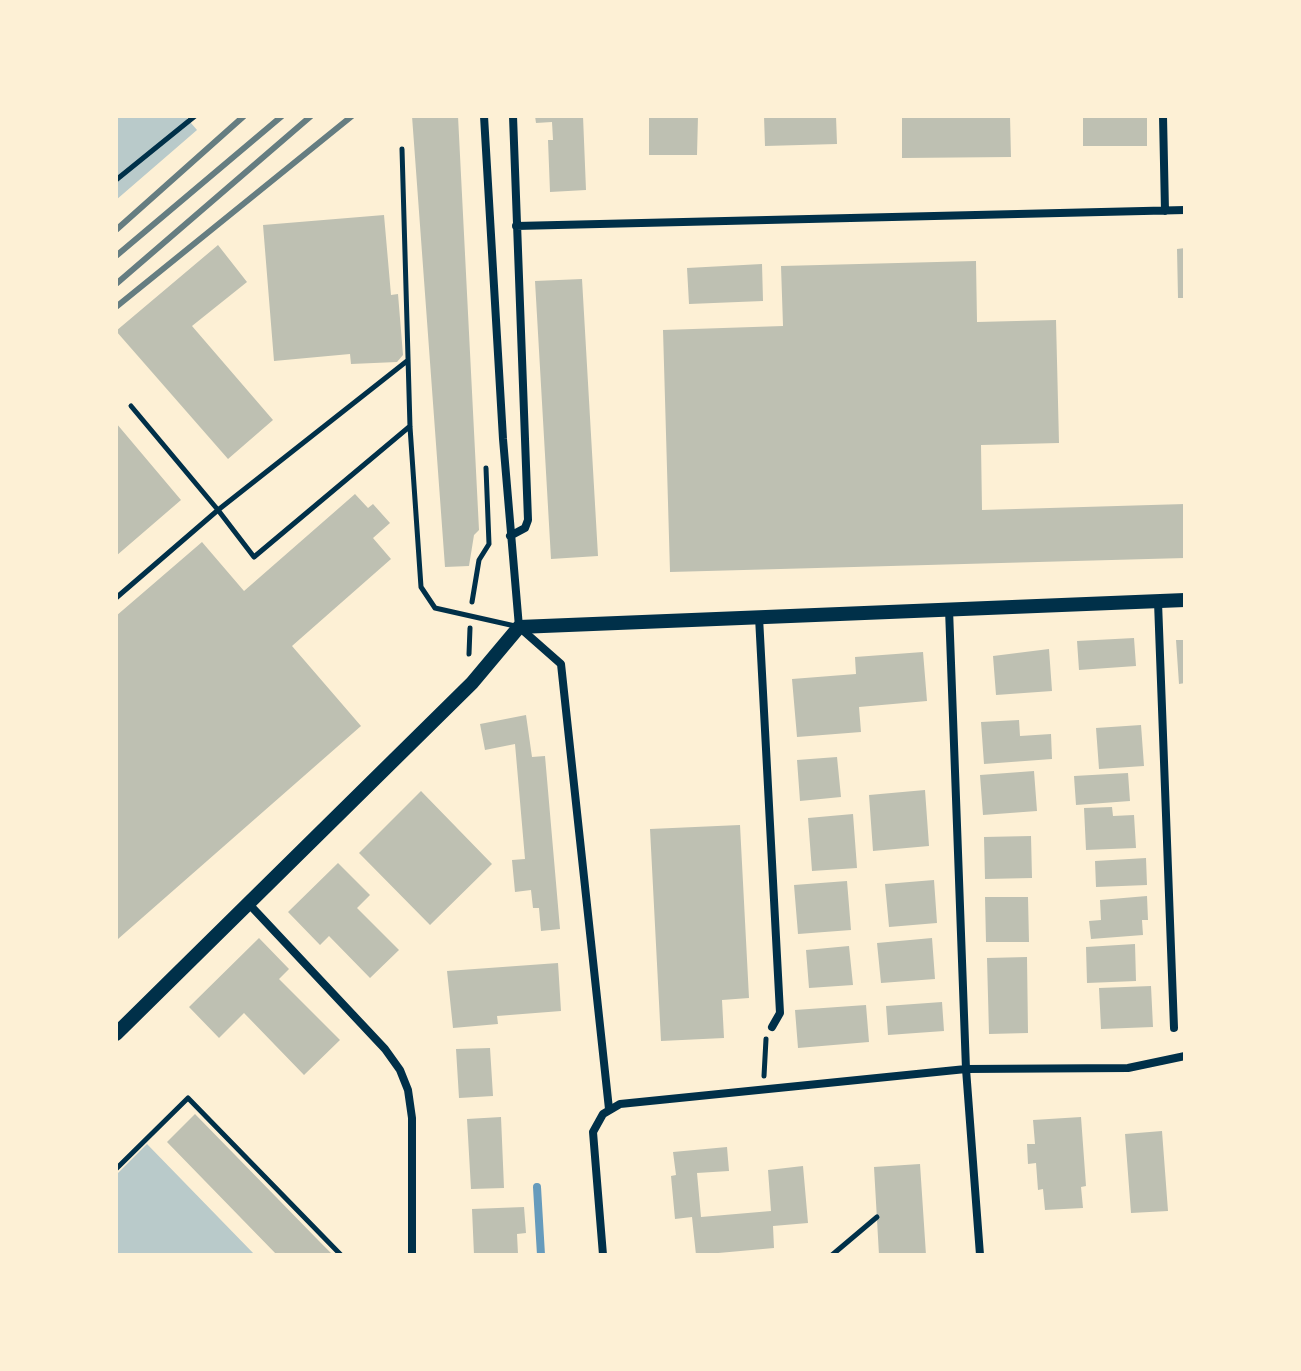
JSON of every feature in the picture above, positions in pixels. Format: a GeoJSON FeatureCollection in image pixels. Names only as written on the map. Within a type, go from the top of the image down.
{"type":"FeatureCollection","features":[{"type":"Feature","properties":{"kind":"street"},"geometry":{"type":"LineString","coordinates":[[484,116],[510,536],[519,627],[561,664],[583,892],[593,936],[609,1109]]}},
{"type":"Feature","properties":{"kind":"street"},"geometry":{"type":"LineString","coordinates":[[510,536],[525,528],[528,520],[513,116]]}},
{"type":"Feature","properties":{"kind":"street"},"geometry":{"type":"LineString","coordinates":[[1163,116],[1165,211]]}},
{"type":"Feature","properties":{"kind":"street"},"geometry":{"type":"LineString","coordinates":[[516,226],[1185,210]]}},
{"type":"Feature","properties":{"kind":"street"},"geometry":{"type":"LineString","coordinates":[[116,1034],[472,683],[519,627],[1185,600]]}},
{"type":"Feature","properties":{"kind":"street"},"geometry":{"type":"LineString","coordinates":[[1158,602],[1174,1028]]}},
{"type":"Feature","properties":{"kind":"street"},"geometry":{"type":"LineString","coordinates":[[949,609],[966,1069],[980,1255]]}},
{"type":"Feature","properties":{"kind":"street"},"geometry":{"type":"LineString","coordinates":[[759,616],[780,1013],[772,1027]]}},
{"type":"Feature","properties":{"kind":"street"},"geometry":{"type":"LineString","coordinates":[[248,903],[385,1049],[400,1070],[408,1090],[412,1118],[412,1255]]}},
{"type":"Feature","properties":{"kind":"street"},"geometry":{"type":"LineString","coordinates":[[603,1255],[593,1132],[609,1109],[628,1102],[966,1069],[1128,1068],[1185,1056]]}},
{"type":"Feature","properties":{"kind":"lane"},"geometry":{"type":"LineString","coordinates":[[402,149],[410,427],[421,587],[435,608],[519,627]]}},
{"type":"Feature","properties":{"kind":"lane"},"geometry":{"type":"LineString","coordinates":[[116,598],[218,510],[408,360]]}},
{"type":"Feature","properties":{"kind":"lane"},"geometry":{"type":"LineString","coordinates":[[131,406],[254,557],[410,427]]}},
{"type":"Feature","properties":{"kind":"path"},"geometry":{"type":"LineString","coordinates":[[116,180],[195,116]]}},
{"type":"Feature","properties":{"kind":"path"},"geometry":{"type":"LineString","coordinates":[[468,665],[479,560],[489,544],[485,455]]}},
{"type":"Feature","properties":{"kind":"path"},"geometry":{"type":"LineString","coordinates":[[764,1089],[765,1042],[772,1027]]}},
{"type":"Feature","properties":{"kind":"path"},"geometry":{"type":"LineString","coordinates":[[116,1169],[188,1098],[341,1255]]}},
{"type":"Feature","properties":{"kind":"path"},"geometry":{"type":"LineString","coordinates":[[832,1255],[877,1217]]}},
{"type":"Feature","properties":{"kind":"shaded area"},"geometry":{"type":"Polygon","coordinates":[[[116,116],[185,116],[197,130],[116,200],[116,116]]]}},
{"type":"Feature","properties":{"kind":"shaded area"},"geometry":{"type":"Polygon","coordinates":[[[147,1144],[255,1255],[116,1255],[116,1175],[147,1144]]]}},
{"type":"Feature","properties":{"kind":"building"},"geometry":{"type":"Polygon","coordinates":[[[412,116],[458,116],[479,530],[474,535],[469,566],[445,567],[412,116]]]}},
{"type":"Feature","properties":{"kind":"building"},"geometry":{"type":"Polygon","coordinates":[[[535,116],[583,116],[586,190],[550,192],[548,140],[553,140],[552,122],[536,123],[535,116]]]}},
{"type":"Feature","properties":{"kind":"building"},"geometry":{"type":"Polygon","coordinates":[[[649,116],[698,116],[697,155],[649,155],[649,116]]]}},
{"type":"Feature","properties":{"kind":"building"},"geometry":{"type":"Polygon","coordinates":[[[764,116],[836,116],[837,144],[765,146],[764,116]]]}},
{"type":"Feature","properties":{"kind":"building"},"geometry":{"type":"Polygon","coordinates":[[[902,116],[1010,116],[1011,157],[902,158],[902,116]]]}},
{"type":"Feature","properties":{"kind":"building"},"geometry":{"type":"Polygon","coordinates":[[[1083,116],[1147,116],[1147,146],[1083,146],[1083,116]]]}},
{"type":"Feature","properties":{"kind":"building"},"geometry":{"type":"Polygon","coordinates":[[[384,215],[391,295],[398,294],[403,355],[397,362],[351,364],[350,354],[274,361],[263,225],[384,215]]]}},
{"type":"Feature","properties":{"kind":"building"},"geometry":{"type":"Polygon","coordinates":[[[218,245],[247,282],[192,326],[273,420],[228,459],[116,331],[218,245]]]}},
{"type":"Feature","properties":{"kind":"building"},"geometry":{"type":"Polygon","coordinates":[[[1185,248],[1185,298],[1178,298],[1177,249],[1185,248]]]}},
{"type":"Feature","properties":{"kind":"building"},"geometry":{"type":"Polygon","coordinates":[[[976,261],[977,322],[1056,320],[1059,443],[981,445],[982,510],[1185,504],[1185,558],[670,572],[663,330],[783,326],[781,266],[976,261]]]}},
{"type":"Feature","properties":{"kind":"building"},"geometry":{"type":"Polygon","coordinates":[[[762,264],[763,301],[689,304],[687,268],[762,264]]]}},
{"type":"Feature","properties":{"kind":"building"},"geometry":{"type":"Polygon","coordinates":[[[582,279],[598,556],[551,559],[535,281],[582,279]]]}},
{"type":"Feature","properties":{"kind":"building"},"geometry":{"type":"Polygon","coordinates":[[[116,423],[181,500],[116,556],[116,423]]]}},
{"type":"Feature","properties":{"kind":"building"},"geometry":{"type":"Polygon","coordinates":[[[355,494],[368,508],[373,504],[390,523],[373,538],[391,559],[292,646],[361,726],[118,939],[116,616],[202,542],[244,591],[355,494]]]}},
{"type":"Feature","properties":{"kind":"building"},"geometry":{"type":"Polygon","coordinates":[[[1134,638],[1136,666],[1079,670],[1077,641],[1134,638]]]}},
{"type":"Feature","properties":{"kind":"building"},"geometry":{"type":"Polygon","coordinates":[[[1176,640],[1185,640],[1185,683],[1179,684],[1176,640]]]}},
{"type":"Feature","properties":{"kind":"building"},"geometry":{"type":"Polygon","coordinates":[[[1049,649],[1052,691],[996,695],[993,656],[1049,649]]]}},
{"type":"Feature","properties":{"kind":"building"},"geometry":{"type":"Polygon","coordinates":[[[923,652],[927,701],[859,707],[861,732],[797,737],[792,679],[856,674],[855,657],[923,652]]]}},
{"type":"Feature","properties":{"kind":"building"},"geometry":{"type":"Polygon","coordinates":[[[526,715],[532,757],[545,756],[560,929],[541,931],[539,908],[533,908],[531,890],[515,892],[512,860],[525,859],[515,744],[485,750],[480,724],[526,715]]]}},
{"type":"Feature","properties":{"kind":"building"},"geometry":{"type":"Polygon","coordinates":[[[1019,720],[1020,736],[1051,734],[1052,759],[984,764],[981,722],[1019,720]]]}},
{"type":"Feature","properties":{"kind":"building"},"geometry":{"type":"Polygon","coordinates":[[[1141,725],[1144,766],[1099,769],[1096,728],[1141,725]]]}},
{"type":"Feature","properties":{"kind":"building"},"geometry":{"type":"Polygon","coordinates":[[[837,757],[841,797],[800,801],[797,760],[837,757]]]}},
{"type":"Feature","properties":{"kind":"building"},"geometry":{"type":"Polygon","coordinates":[[[1034,771],[1037,811],[983,815],[980,775],[1034,771]]]}},
{"type":"Feature","properties":{"kind":"building"},"geometry":{"type":"Polygon","coordinates":[[[1128,773],[1130,801],[1076,805],[1074,776],[1128,773]]]}},
{"type":"Feature","properties":{"kind":"building"},"geometry":{"type":"Polygon","coordinates":[[[925,790],[929,846],[873,851],[869,795],[925,790]]]}},
{"type":"Feature","properties":{"kind":"building"},"geometry":{"type":"Polygon","coordinates":[[[421,791],[492,864],[430,925],[359,853],[421,791]]]}},
{"type":"Feature","properties":{"kind":"building"},"geometry":{"type":"Polygon","coordinates":[[[1112,807],[1113,816],[1134,815],[1136,848],[1086,850],[1084,808],[1112,807]]]}},
{"type":"Feature","properties":{"kind":"building"},"geometry":{"type":"Polygon","coordinates":[[[853,814],[857,868],[812,871],[808,818],[853,814]]]}},
{"type":"Feature","properties":{"kind":"building"},"geometry":{"type":"Polygon","coordinates":[[[740,825],[749,998],[722,1000],[724,1038],[661,1041],[650,829],[740,825]]]}},
{"type":"Feature","properties":{"kind":"building"},"geometry":{"type":"Polygon","coordinates":[[[1031,836],[1032,878],[985,879],[984,837],[1031,836]]]}},
{"type":"Feature","properties":{"kind":"building"},"geometry":{"type":"Polygon","coordinates":[[[1146,858],[1147,885],[1096,887],[1095,861],[1146,858]]]}},
{"type":"Feature","properties":{"kind":"building"},"geometry":{"type":"Polygon","coordinates":[[[338,863],[370,895],[357,908],[399,950],[370,978],[329,936],[320,945],[288,912],[338,863]]]}},
{"type":"Feature","properties":{"kind":"building"},"geometry":{"type":"Polygon","coordinates":[[[934,880],[937,923],[889,927],[885,884],[934,880]]]}},
{"type":"Feature","properties":{"kind":"building"},"geometry":{"type":"Polygon","coordinates":[[[847,881],[851,930],[798,934],[794,885],[847,881]]]}},
{"type":"Feature","properties":{"kind":"building"},"geometry":{"type":"Polygon","coordinates":[[[1147,896],[1148,920],[1142,920],[1143,935],[1091,939],[1089,921],[1101,920],[1100,900],[1147,896]]]}},
{"type":"Feature","properties":{"kind":"building"},"geometry":{"type":"Polygon","coordinates":[[[985,897],[1028,897],[1029,942],[986,942],[985,897]]]}},
{"type":"Feature","properties":{"kind":"building"},"geometry":{"type":"Polygon","coordinates":[[[259,938],[289,969],[279,979],[340,1040],[304,1075],[244,1013],[219,1038],[189,1007],[259,938]]]}},
{"type":"Feature","properties":{"kind":"building"},"geometry":{"type":"Polygon","coordinates":[[[932,938],[935,979],[881,983],[877,943],[932,938]]]}},
{"type":"Feature","properties":{"kind":"building"},"geometry":{"type":"Polygon","coordinates":[[[1135,944],[1136,981],[1087,983],[1086,947],[1135,944]]]}},
{"type":"Feature","properties":{"kind":"building"},"geometry":{"type":"Polygon","coordinates":[[[849,946],[853,985],[809,988],[806,950],[849,946]]]}},
{"type":"Feature","properties":{"kind":"building"},"geometry":{"type":"Polygon","coordinates":[[[1027,957],[1028,1033],[989,1034],[987,958],[1027,957]]]}},
{"type":"Feature","properties":{"kind":"building"},"geometry":{"type":"Polygon","coordinates":[[[558,963],[561,1011],[497,1016],[498,1024],[453,1028],[447,971],[558,963]]]}},
{"type":"Feature","properties":{"kind":"building"},"geometry":{"type":"Polygon","coordinates":[[[1151,986],[1153,1027],[1101,1029],[1099,988],[1151,986]]]}},
{"type":"Feature","properties":{"kind":"building"},"geometry":{"type":"Polygon","coordinates":[[[942,1002],[944,1031],[888,1035],[886,1006],[942,1002]]]}},
{"type":"Feature","properties":{"kind":"building"},"geometry":{"type":"Polygon","coordinates":[[[866,1005],[869,1042],[798,1048],[795,1010],[866,1005]]]}},
{"type":"Feature","properties":{"kind":"building"},"geometry":{"type":"Polygon","coordinates":[[[490,1048],[493,1096],[459,1098],[456,1049],[490,1048]]]}},
{"type":"Feature","properties":{"kind":"building"},"geometry":{"type":"Polygon","coordinates":[[[195,1114],[333,1255],[277,1255],[167,1142],[195,1114]]]}},
{"type":"Feature","properties":{"kind":"building"},"geometry":{"type":"Polygon","coordinates":[[[501,1117],[504,1188],[471,1189],[467,1119],[501,1117]]]}},
{"type":"Feature","properties":{"kind":"building"},"geometry":{"type":"Polygon","coordinates":[[[1081,1117],[1086,1186],[1081,1187],[1083,1208],[1045,1210],[1043,1189],[1038,1190],[1036,1163],[1028,1164],[1027,1144],[1035,1144],[1033,1120],[1081,1117]]]}},
{"type":"Feature","properties":{"kind":"building"},"geometry":{"type":"Polygon","coordinates":[[[1162,1131],[1168,1211],[1131,1213],[1125,1134],[1162,1131]]]}},
{"type":"Feature","properties":{"kind":"building"},"geometry":{"type":"Polygon","coordinates":[[[727,1147],[729,1171],[697,1173],[701,1217],[771,1211],[768,1170],[803,1166],[808,1223],[773,1226],[774,1248],[696,1255],[692,1217],[675,1219],[671,1176],[676,1175],[673,1152],[727,1147]]]}},
{"type":"Feature","properties":{"kind":"building"},"geometry":{"type":"Polygon","coordinates":[[[920,1164],[926,1255],[879,1255],[874,1167],[920,1164]]]}},
{"type":"Feature","properties":{"kind":"building"},"geometry":{"type":"Polygon","coordinates":[[[524,1207],[526,1233],[517,1234],[518,1254],[474,1255],[472,1209],[524,1207]]]}},
{"type":"Feature","properties":{"kind":"waterway"},"geometry":{"type":"LineString","coordinates":[[537,1187],[541,1255]]}},
{"type":"Feature","properties":{"kind":"railway"},"geometry":{"type":"LineString","coordinates":[[116,230],[244,116]]}},
{"type":"Feature","properties":{"kind":"railway"},"geometry":{"type":"LineString","coordinates":[[116,256],[282,116]]}},
{"type":"Feature","properties":{"kind":"railway"},"geometry":{"type":"LineString","coordinates":[[116,284],[311,116]]}},
{"type":"Feature","properties":{"kind":"railway"},"geometry":{"type":"LineString","coordinates":[[116,307],[352,116]]}}]}
